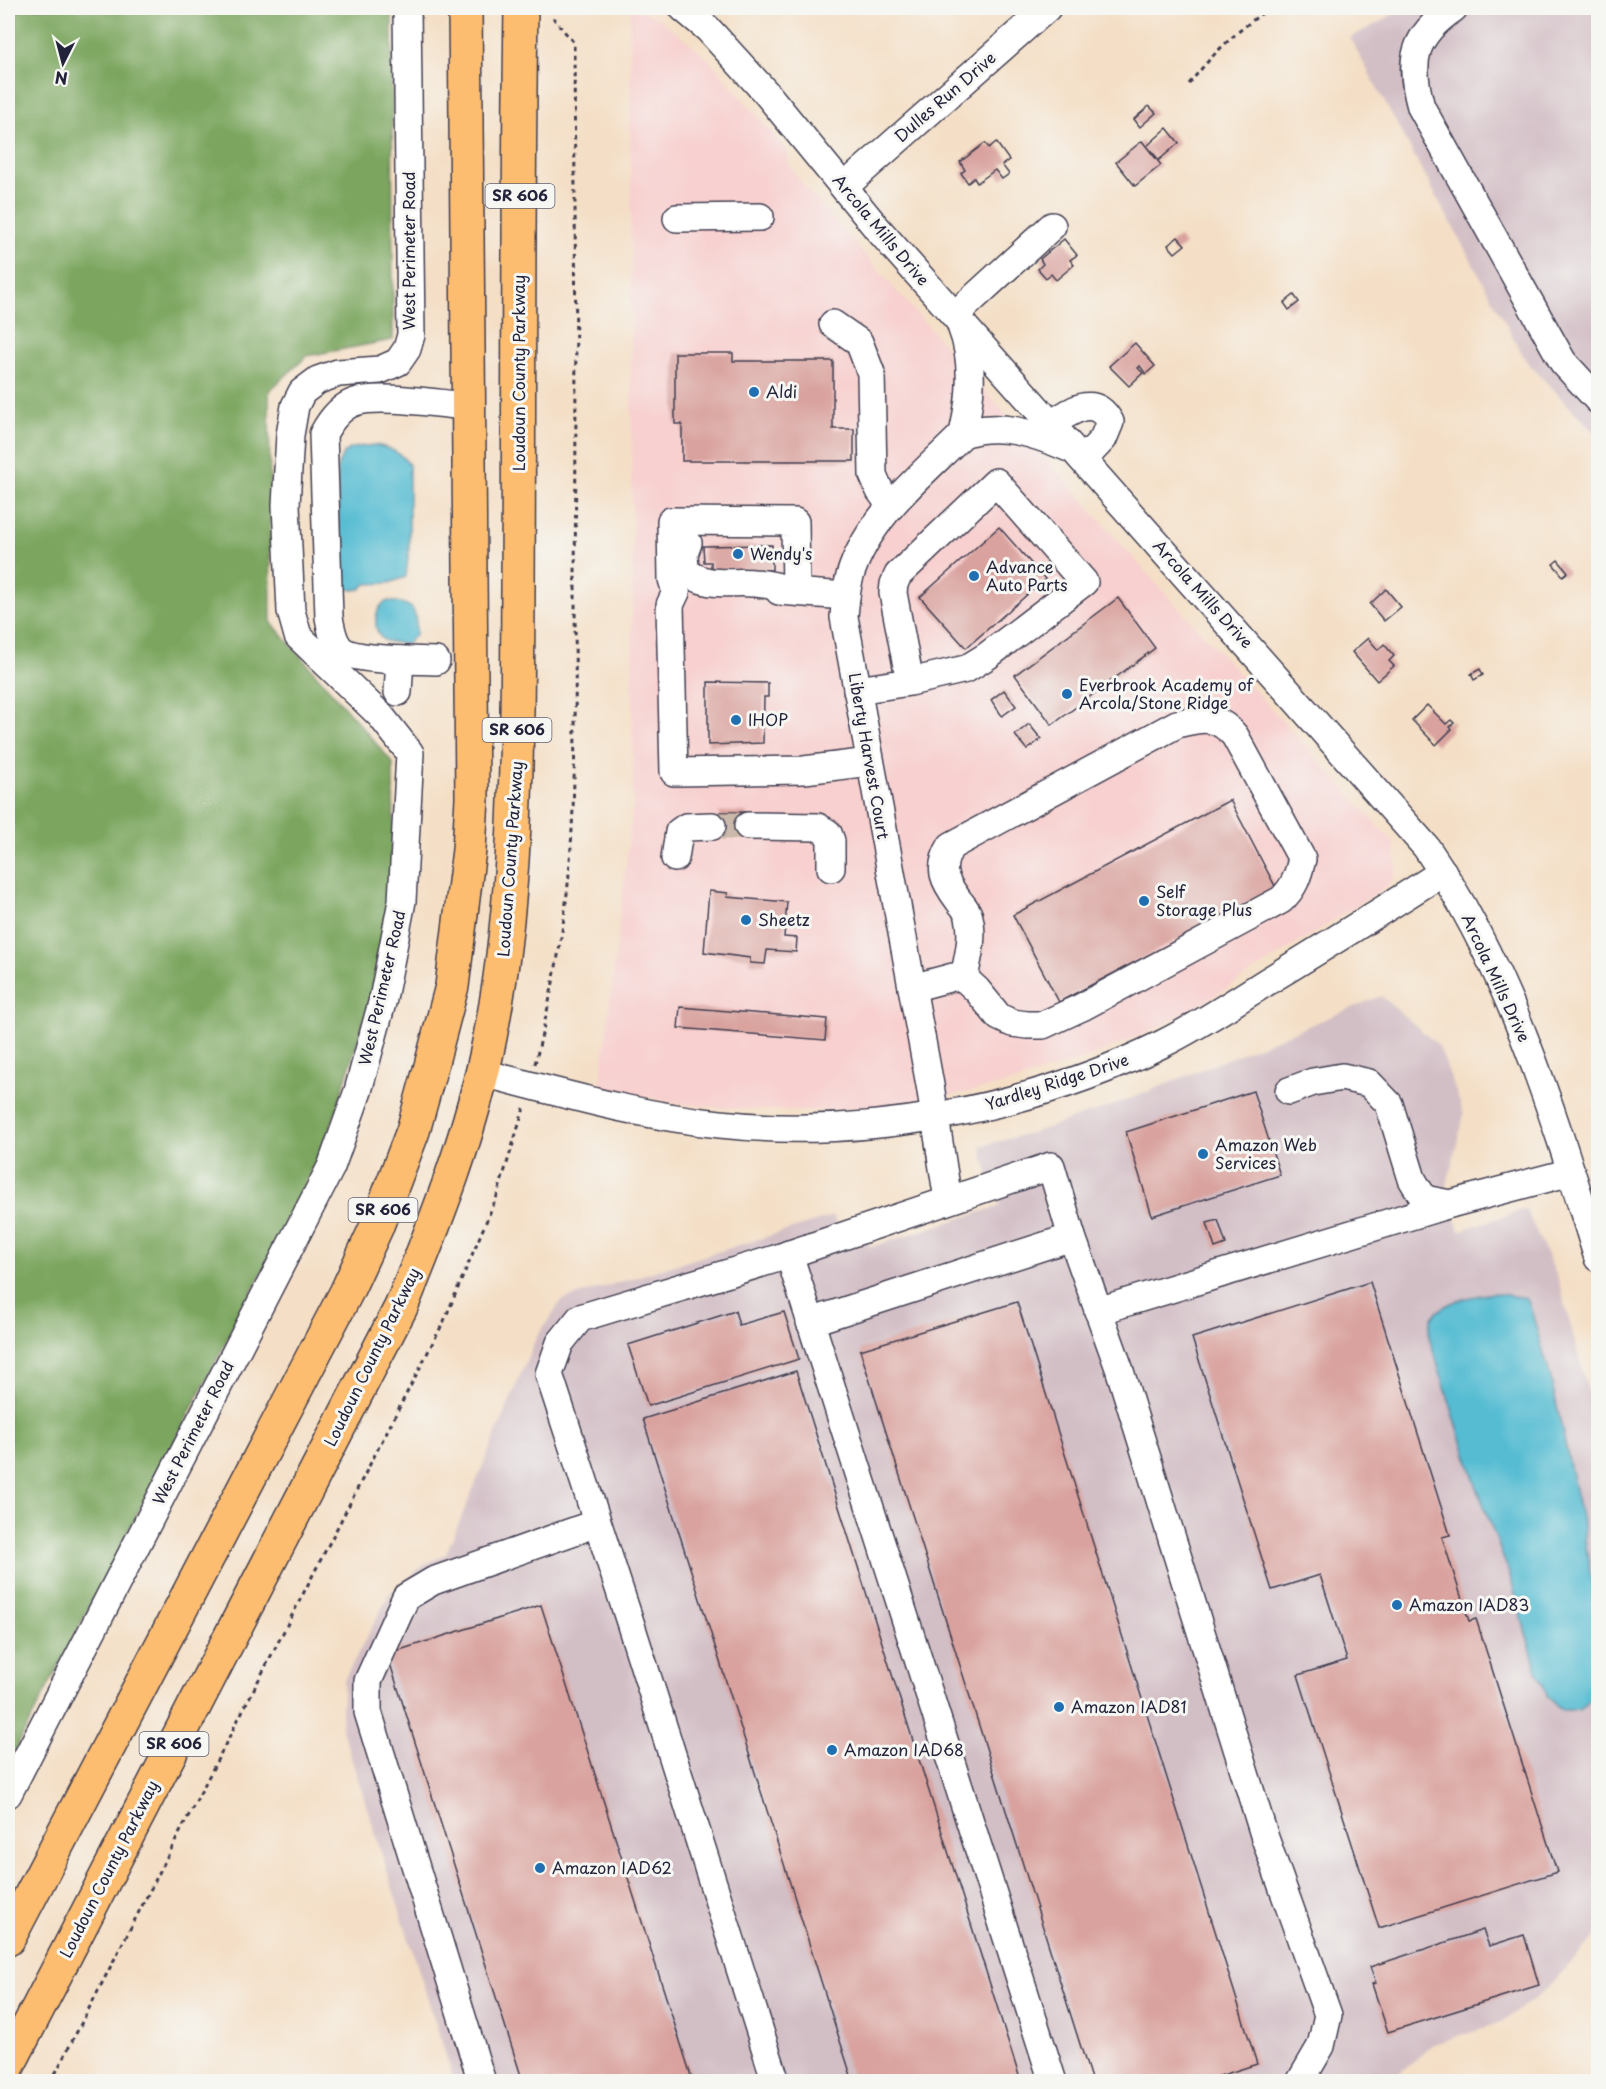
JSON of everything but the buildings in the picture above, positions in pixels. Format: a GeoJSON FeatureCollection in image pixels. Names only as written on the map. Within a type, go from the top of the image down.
{"type":"FeatureCollection","features":[{"type":"Feature","properties":{"kind":"main road","name":"SR 606"},"geometry":{"type":"LineString","coordinates":[[8,1939],[351,1282],[376,1228],[413,1131],[452,986],[469,850],[472,798],[465,8]]}},
{"type":"Feature","properties":{"kind":"main road","name":"Loudoun County Parkway"},"geometry":{"type":"LineString","coordinates":[[8,2066],[400,1307],[439,1214],[483,1073],[499,988],[509,912],[517,754],[520,8]]}},
{"type":"Feature","properties":{"kind":"main road"},"geometry":{"type":"LineString","coordinates":[[452,986],[451,1040],[463,1061],[483,1073]]}},
{"type":"Feature","properties":{"kind":"street","name":"West Perimeter Road"},"geometry":{"type":"LineString","coordinates":[[8,1794],[331,1167],[358,1091],[383,999],[402,901],[410,753],[380,715],[298,636],[291,611],[286,505],[290,435],[295,406],[302,392],[318,380],[338,373],[380,370],[398,362],[407,349],[411,335],[407,8]]}},
{"type":"Feature","properties":{"kind":"street","name":"Arcola Mills Drive"},"geometry":{"type":"LineString","coordinates":[[683,8],[708,29],[747,71],[876,227],[1407,822],[1443,872],[1494,964],[1553,1113],[1599,1258]]}},
{"type":"Feature","properties":{"kind":"street","name":"Dulles Run Drive"},"geometry":{"type":"LineString","coordinates":[[844,187],[1047,8]]}},
{"type":"Feature","properties":{"kind":"street"},"geometry":{"type":"LineString","coordinates":[[1454,8],[1435,21],[1423,36],[1418,48],[1414,76],[1421,106],[1563,362],[1599,400]]}},
{"type":"Feature","properties":{"kind":"street"},"geometry":{"type":"LineString","coordinates":[[676,218],[760,218]]}},
{"type":"Feature","properties":{"kind":"street"},"geometry":{"type":"LineString","coordinates":[[963,434],[969,408],[969,351],[957,318],[1052,226]]}},
{"type":"Feature","properties":{"kind":"street"},"geometry":{"type":"LineString","coordinates":[[833,324],[859,342],[871,374],[873,475],[880,491],[891,506]]}},
{"type":"Feature","properties":{"kind":"street"},"geometry":{"type":"LineString","coordinates":[[436,661],[399,660],[358,655],[343,651],[333,637],[328,617],[323,434],[339,411],[354,402],[373,399],[468,406]]}},
{"type":"Feature","properties":{"kind":"street"},"geometry":{"type":"LineString","coordinates":[[963,434],[995,428],[1037,436],[1078,455],[1103,439],[1110,422],[1103,411],[1094,406],[1075,409],[1051,424]]}},
{"type":"Feature","properties":{"kind":"street","name":"Liberty Harvest Court"},"geometry":{"type":"LineString","coordinates":[[948,1200],[935,1116],[844,617],[850,576],[858,556],[874,529],[891,506],[963,434]]}},
{"type":"Feature","properties":{"kind":"street"},"geometry":{"type":"LineString","coordinates":[[857,690],[910,682],[966,669],[987,657],[1084,582],[996,482],[898,575],[894,584],[893,593],[910,682]]}},
{"type":"Feature","properties":{"kind":"street"},"geometry":{"type":"LineString","coordinates":[[676,592],[672,579],[672,521],[795,522],[796,591]]}},
{"type":"Feature","properties":{"kind":"street"},"geometry":{"type":"LineString","coordinates":[[795,536],[699,536],[691,539],[687,544],[683,562],[685,570],[690,575],[706,582],[756,583],[796,591],[846,596]]}},
{"type":"Feature","properties":{"kind":"street"},"geometry":{"type":"LineString","coordinates":[[676,592],[796,591]]}},
{"type":"Feature","properties":{"kind":"street"},"geometry":{"type":"LineString","coordinates":[[676,592],[670,605],[674,772],[804,770],[870,762]]}},
{"type":"Feature","properties":{"kind":"street"},"geometry":{"type":"LineString","coordinates":[[398,692],[399,660]]}},
{"type":"Feature","properties":{"kind":"street"},"geometry":{"type":"LineString","coordinates":[[912,988],[953,977],[964,978],[999,1017],[1012,1023],[1043,1025],[1082,1007],[1281,900],[1292,890],[1302,859],[1235,736],[1226,726],[1214,720],[1202,718],[1177,724],[951,846],[944,858],[943,871],[948,886],[969,913],[972,931],[964,978]]}},
{"type":"Feature","properties":{"kind":"street"},"geometry":{"type":"LineString","coordinates":[[675,858],[679,832],[686,827],[712,826]]}},
{"type":"Feature","properties":{"kind":"street"},"geometry":{"type":"LineString","coordinates":[[748,826],[819,826],[828,833],[831,841],[831,868]]}},
{"type":"Feature","properties":{"kind":"street","name":"Yardley Ridge Drive"},"geometry":{"type":"LineString","coordinates":[[483,1073],[642,1113],[722,1125],[816,1127],[888,1123],[977,1108],[1021,1097],[1118,1064],[1161,1044],[1205,1020],[1443,872]]}},
{"type":"Feature","properties":{"kind":"street"},"geometry":{"type":"LineString","coordinates":[[1289,1090],[1313,1082],[1342,1077],[1369,1083],[1389,1104],[1412,1179],[1424,1198],[1450,1204]]}},
{"type":"Feature","properties":{"kind":"street"},"geometry":{"type":"LineString","coordinates":[[776,2082],[549,1374],[560,1342],[580,1318],[789,1254],[1052,1166],[1072,1237],[1119,1368],[1265,1838],[1328,2015],[1321,2046],[1300,2082]]}},
{"type":"Feature","properties":{"kind":"street"},"geometry":{"type":"LineString","coordinates":[[1098,1311],[1450,1204],[1571,1172]]}},
{"type":"Feature","properties":{"kind":"street"},"geometry":{"type":"LineString","coordinates":[[810,1322],[1072,1237]]}},
{"type":"Feature","properties":{"kind":"street"},"geometry":{"type":"LineString","coordinates":[[789,1254],[1053,2082]]}},
{"type":"Feature","properties":{"kind":"street"},"geometry":{"type":"LineString","coordinates":[[483,2082],[368,1712],[368,1681],[406,1597],[442,1578],[597,1523]]}},
{"type":"Feature","properties":{"kind":"path"},"geometry":{"type":"LineString","coordinates":[[1189,84],[1210,57],[1269,8]]}},
{"type":"Feature","properties":{"kind":"shaded area"},"geometry":{"type":"Polygon","coordinates":[[[630,8],[658,18],[707,58],[784,147],[788,154],[787,163],[808,191],[1146,572],[1394,843],[1397,867],[1393,879],[1386,887],[1210,999],[1155,1029],[1097,1054],[1013,1082],[895,1105],[801,1111],[722,1108],[673,1103],[600,1088],[633,803],[630,8]]]}},
{"type":"Feature","properties":{"kind":"shaded area"},"geometry":{"type":"Polygon","coordinates":[[[1405,8],[1598,8],[1598,436],[1526,361],[1350,38],[1405,8]]]}},
{"type":"Feature","properties":{"kind":"shaded area"},"geometry":{"type":"Polygon","coordinates":[[[1381,996],[1439,1046],[1464,1114],[1447,1185],[1459,1231],[1526,1209],[1558,1279],[1598,1429],[1598,1816],[1591,1818],[1598,1842],[1598,1932],[1594,1938],[1543,1993],[1501,2022],[1434,2044],[1386,2082],[454,2081],[341,1726],[344,1680],[390,1593],[425,1564],[446,1554],[536,1338],[562,1300],[834,1216],[840,1237],[865,1229],[870,1247],[1000,1206],[992,1178],[989,1178],[981,1146],[1035,1132],[1125,1101],[1381,996]]]}},
{"type":"Feature","properties":{"kind":"green space"},"geometry":{"type":"Polygon","coordinates":[[[8,8],[392,8],[393,340],[307,356],[269,391],[271,622],[393,763],[394,873],[371,997],[331,1127],[288,1222],[8,1764],[8,8]]]}},
{"type":"Feature","properties":{"kind":"water"},"geometry":{"type":"Polygon","coordinates":[[[374,445],[394,451],[409,465],[409,548],[406,577],[389,583],[366,584],[361,589],[352,590],[343,586],[340,574],[337,468],[346,451],[374,445]]]}},
{"type":"Feature","properties":{"kind":"water"},"geometry":{"type":"Polygon","coordinates":[[[389,601],[409,606],[414,613],[416,634],[407,644],[386,641],[377,631],[377,612],[384,603],[389,601]]]}},
{"type":"Feature","properties":{"kind":"water"},"geometry":{"type":"Polygon","coordinates":[[[1493,1293],[1526,1298],[1530,1306],[1551,1379],[1583,1526],[1592,1585],[1596,1669],[1593,1697],[1580,1710],[1562,1710],[1548,1697],[1537,1672],[1510,1576],[1475,1482],[1429,1337],[1432,1318],[1444,1307],[1460,1300],[1493,1293]]]}},
{"type":"Feature","properties":{"kind":"tunnel"},"geometry":{"type":"LineString","coordinates":[[712,826],[748,826]]}},
{"type":"Feature","properties":{"kind":"place","name":"Aldi"},"geometry":{"type":"Point","coordinates":[754,392]}},
{"type":"Feature","properties":{"kind":"place","name":"Wendy's"},"geometry":{"type":"Point","coordinates":[738,554]}},
{"type":"Feature","properties":{"kind":"place","name":"Advance Auto Parts"},"geometry":{"type":"Point","coordinates":[974,576]}},
{"type":"Feature","properties":{"kind":"place","name":"Everbrook Academy of Arcola/Stone Ridge"},"geometry":{"type":"Point","coordinates":[1067,694]}},
{"type":"Feature","properties":{"kind":"place","name":"IHOP"},"geometry":{"type":"Point","coordinates":[736,720]}},
{"type":"Feature","properties":{"kind":"place","name":"Self Storage Plus"},"geometry":{"type":"Point","coordinates":[1144,901]}},
{"type":"Feature","properties":{"kind":"place","name":"Sheetz"},"geometry":{"type":"Point","coordinates":[746,920]}},
{"type":"Feature","properties":{"kind":"place","name":"Amazon Web Services"},"geometry":{"type":"Point","coordinates":[1203,1154]}},
{"type":"Feature","properties":{"kind":"place","name":"Amazon IAD83"},"geometry":{"type":"Point","coordinates":[1397,1605]}},
{"type":"Feature","properties":{"kind":"place","name":"Amazon IAD81"},"geometry":{"type":"Point","coordinates":[1059,1707]}},
{"type":"Feature","properties":{"kind":"place","name":"Amazon IAD68"},"geometry":{"type":"Point","coordinates":[832,1750]}},
{"type":"Feature","properties":{"kind":"place","name":"Amazon IAD62"},"geometry":{"type":"Point","coordinates":[540,1868]}}]}
